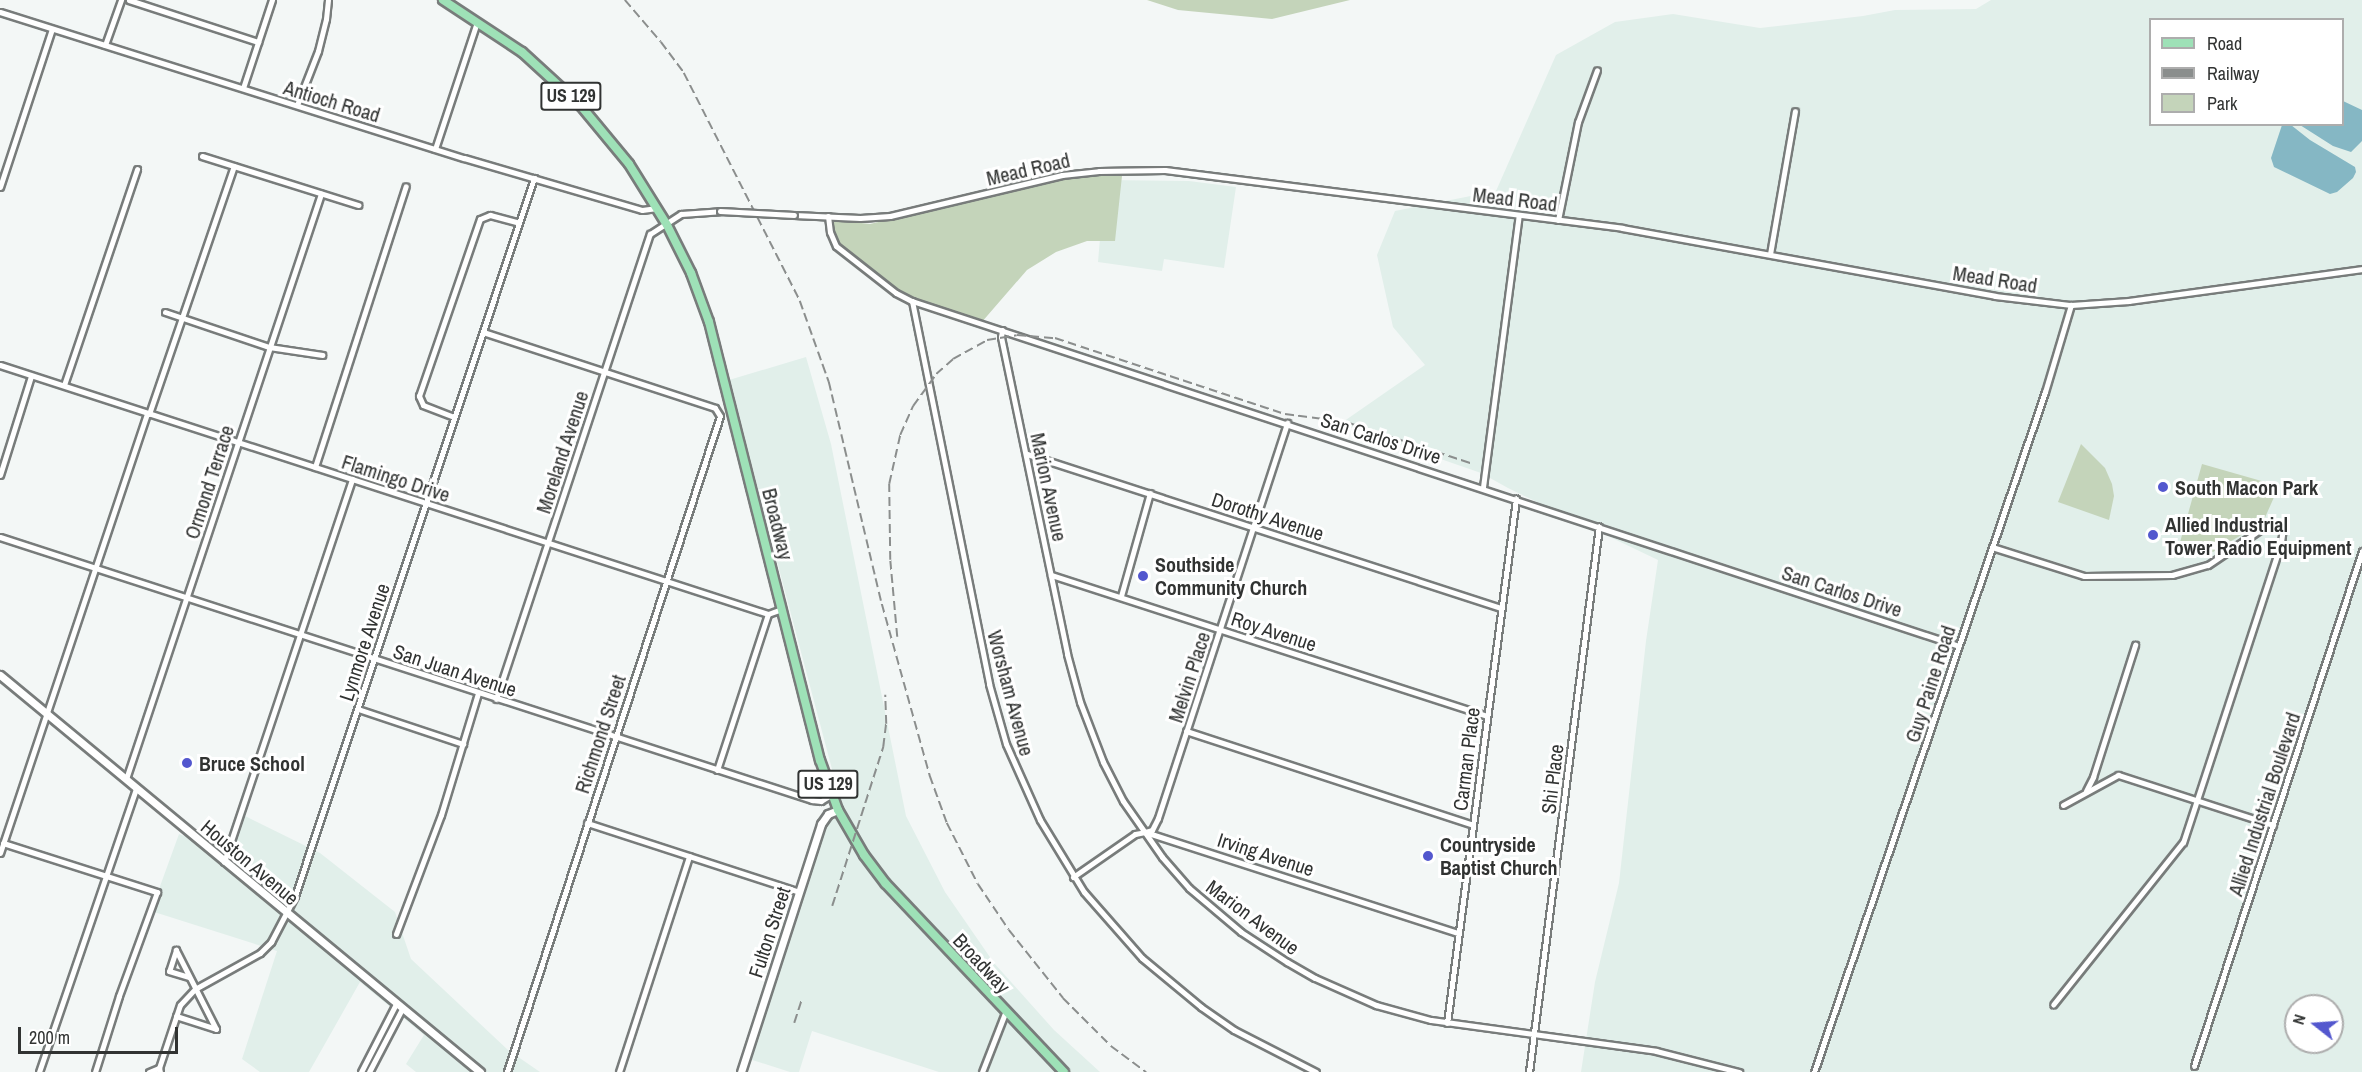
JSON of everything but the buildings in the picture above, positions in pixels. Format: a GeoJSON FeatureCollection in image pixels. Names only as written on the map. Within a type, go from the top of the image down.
{"type":"FeatureCollection","features":[{"type":"Feature","properties":{"kind":"main road","name":"Broadway"},"geometry":{"type":"LineString","coordinates":[[443,0],[477,20],[522,52],[581,106],[629,164],[667,225],[691,273],[710,322],[820,760],[838,810],[864,855],[886,884],[1005,1013],[1064,1072]]}},
{"type":"Feature","properties":{"kind":"street"},"geometry":{"type":"LineString","coordinates":[[105,45],[121,0]]}},
{"type":"Feature","properties":{"kind":"street"},"geometry":{"type":"LineString","coordinates":[[129,0],[258,42]]}},
{"type":"Feature","properties":{"kind":"street"},"geometry":{"type":"LineString","coordinates":[[243,88],[272,0]]}},
{"type":"Feature","properties":{"kind":"street"},"geometry":{"type":"LineString","coordinates":[[297,105],[318,51],[328,0]]}},
{"type":"Feature","properties":{"kind":"street","name":"Antioch Road"},"geometry":{"type":"LineString","coordinates":[[0,12],[435,149],[642,210],[657,208]]}},
{"type":"Feature","properties":{"kind":"street"},"geometry":{"type":"LineString","coordinates":[[435,149],[477,20]]}},
{"type":"Feature","properties":{"kind":"street"},"geometry":{"type":"LineString","coordinates":[[0,187],[52,29]]}},
{"type":"Feature","properties":{"kind":"street"},"geometry":{"type":"LineString","coordinates":[[1558,220],[1578,122],[1597,70]]}},
{"type":"Feature","properties":{"kind":"street"},"geometry":{"type":"LineString","coordinates":[[1770,254],[1795,111]]}},
{"type":"Feature","properties":{"kind":"street"},"geometry":{"type":"LineString","coordinates":[[202,156],[358,205]]}},
{"type":"Feature","properties":{"kind":"street"},"geometry":{"type":"LineString","coordinates":[[0,853],[234,166]]}},
{"type":"Feature","properties":{"kind":"street"},"geometry":{"type":"LineString","coordinates":[[64,386],[137,169]]}},
{"type":"Feature","properties":{"kind":"street","name":"Mead Road"},"geometry":{"type":"LineString","coordinates":[[667,225],[681,214],[720,211],[860,218],[899,214],[1062,176],[1137,169],[1183,171],[1670,236],[1995,296],[2071,305],[2129,302],[2362,269]]}},
{"type":"Feature","properties":{"kind":"street","name":"Lynmore Avenue"},"geometry":{"type":"LineString","coordinates":[[149,1072],[159,1070],[180,1005],[195,989],[260,953],[271,942],[295,896],[534,178]]}},
{"type":"Feature","properties":{"kind":"street"},"geometry":{"type":"LineString","coordinates":[[315,467],[406,186]]}},
{"type":"Feature","properties":{"kind":"street","name":"Ormond Terrace"},"geometry":{"type":"LineString","coordinates":[[126,779],[321,194]]}},
{"type":"Feature","properties":{"kind":"street"},"geometry":{"type":"LineString","coordinates":[[454,417],[423,405],[419,396],[480,219],[490,215],[519,223]]}},
{"type":"Feature","properties":{"kind":"street"},"geometry":{"type":"LineString","coordinates":[[1483,487],[1519,215]]}},
{"type":"Feature","properties":{"kind":"street","name":"San Carlos Drive"},"geometry":{"type":"LineString","coordinates":[[828,216],[830,232],[836,246],[896,293],[912,301],[1483,487],[1959,646]]}},
{"type":"Feature","properties":{"kind":"street","name":"Moreland Avenue"},"geometry":{"type":"LineString","coordinates":[[496,699],[650,234],[657,228],[667,225]]}},
{"type":"Feature","properties":{"kind":"street","name":"Worsham Avenue"},"geometry":{"type":"LineString","coordinates":[[912,301],[987,672],[1000,726],[1023,786],[1073,877],[1128,944],[1201,1007],[1234,1030],[1316,1072]]}},
{"type":"Feature","properties":{"kind":"street","name":"Guy Paine Road"},"geometry":{"type":"LineString","coordinates":[[1814,1072],[1992,548],[2071,305]]}},
{"type":"Feature","properties":{"kind":"street"},"geometry":{"type":"LineString","coordinates":[[165,312],[269,347],[322,355]]}},
{"type":"Feature","properties":{"kind":"street","name":"Marion Avenue"},"geometry":{"type":"LineString","coordinates":[[1002,330],[1001,337],[1071,672],[1086,721],[1112,780],[1162,857],[1195,893],[1241,932],[1287,962],[1315,978],[1376,1005],[1411,1017],[1656,1051],[1739,1072]]}},
{"type":"Feature","properties":{"kind":"street"},"geometry":{"type":"LineString","coordinates":[[483,332],[715,408],[719,413],[719,422],[735,421]]}},
{"type":"Feature","properties":{"kind":"street","name":"Flamingo Drive"},"geometry":{"type":"LineString","coordinates":[[0,365],[768,615]]}},
{"type":"Feature","properties":{"kind":"street"},"geometry":{"type":"LineString","coordinates":[[0,475],[31,375]]}},
{"type":"Feature","properties":{"kind":"street","name":"Richmond Street"},"geometry":{"type":"LineString","coordinates":[[507,1072],[614,737],[719,422]]}},
{"type":"Feature","properties":{"kind":"street","name":"Melvin Place"},"geometry":{"type":"LineString","coordinates":[[1145,832],[1152,830],[1158,818],[1287,423]]}},
{"type":"Feature","properties":{"kind":"street","name":"Dorothy Avenue"},"geometry":{"type":"LineString","coordinates":[[1027,454],[1500,608]]}},
{"type":"Feature","properties":{"kind":"street"},"geometry":{"type":"LineString","coordinates":[[224,862],[352,479]]}},
{"type":"Feature","properties":{"kind":"street"},"geometry":{"type":"LineString","coordinates":[[1121,596],[1150,493]]}},
{"type":"Feature","properties":{"kind":"street","name":"Carman Place"},"geometry":{"type":"LineString","coordinates":[[1447,1023],[1516,499]]}},
{"type":"Feature","properties":{"kind":"street"},"geometry":{"type":"LineString","coordinates":[[1992,548],[2084,576],[2172,575],[2208,565],[2270,523],[2283,528],[2281,543],[2198,800],[2182,842],[2052,1005]]}},
{"type":"Feature","properties":{"kind":"street","name":"Shi Place"},"geometry":{"type":"LineString","coordinates":[[1529,1072],[1599,526]]}},
{"type":"Feature","properties":{"kind":"street","name":"San Juan Avenue"},"geometry":{"type":"LineString","coordinates":[[0,537],[817,802],[832,794]]}},
{"type":"Feature","properties":{"kind":"street","name":"Allied Industrial Boulevard"},"geometry":{"type":"LineString","coordinates":[[2194,1066],[2362,551]]}},
{"type":"Feature","properties":{"kind":"street","name":"Roy Avenue"},"geometry":{"type":"LineString","coordinates":[[1051,575],[1487,716]]}},
{"type":"Feature","properties":{"kind":"street"},"geometry":{"type":"LineString","coordinates":[[717,770],[768,615],[782,609]]}},
{"type":"Feature","properties":{"kind":"street"},"geometry":{"type":"LineString","coordinates":[[2084,794],[2093,777],[2135,645]]}},
{"type":"Feature","properties":{"kind":"street","name":"Houston Avenue"},"geometry":{"type":"LineString","coordinates":[[0,675],[480,1072]]}},
{"type":"Feature","properties":{"kind":"street"},"geometry":{"type":"LineString","coordinates":[[396,934],[432,840],[478,693]]}},
{"type":"Feature","properties":{"kind":"street"},"geometry":{"type":"LineString","coordinates":[[358,710],[462,744]]}},
{"type":"Feature","properties":{"kind":"street"},"geometry":{"type":"LineString","coordinates":[[1186,731],[1473,825]]}},
{"type":"Feature","properties":{"kind":"street"},"geometry":{"type":"LineString","coordinates":[[2063,805],[2118,775],[2273,825]]}},
{"type":"Feature","properties":{"kind":"street"},"geometry":{"type":"LineString","coordinates":[[39,1072],[136,788]]}},
{"type":"Feature","properties":{"kind":"street","name":"Fulton Street"},"geometry":{"type":"LineString","coordinates":[[741,1072],[824,818],[838,810]]}},
{"type":"Feature","properties":{"kind":"street"},"geometry":{"type":"LineString","coordinates":[[587,823],[799,892]]}},
{"type":"Feature","properties":{"kind":"street"},"geometry":{"type":"LineString","coordinates":[[1073,877],[1135,834],[1145,832]]}},
{"type":"Feature","properties":{"kind":"street","name":"Irving Avenue"},"geometry":{"type":"LineString","coordinates":[[1145,832],[1458,933]]}},
{"type":"Feature","properties":{"kind":"street"},"geometry":{"type":"LineString","coordinates":[[3,843],[157,892],[95,1072]]}},
{"type":"Feature","properties":{"kind":"street"},"geometry":{"type":"LineString","coordinates":[[619,1072],[689,856]]}},
{"type":"Feature","properties":{"kind":"street"},"geometry":{"type":"LineString","coordinates":[[176,1016],[216,1029],[176,950],[169,971],[189,977]]}},
{"type":"Feature","properties":{"kind":"street"},"geometry":{"type":"LineString","coordinates":[[361,1072],[399,1007]]}},
{"type":"Feature","properties":{"kind":"street"},"geometry":{"type":"LineString","coordinates":[[369,1072],[399,1007]]}},
{"type":"Feature","properties":{"kind":"street"},"geometry":{"type":"LineString","coordinates":[[982,1072],[1005,1013]]}},
{"type":"Feature","properties":{"kind":"shaded area"},"geometry":{"type":"Polygon","coordinates":[[[1991,0],[2362,0],[2362,1072],[1581,1072],[1595,982],[1619,883],[1646,641],[1658,560],[1481,473],[1340,424],[1425,365],[1393,327],[1377,255],[1395,211],[1496,191],[1556,55],[1615,22],[1673,14],[1760,28],[1895,10],[1976,9],[1991,0]]]}},
{"type":"Feature","properties":{"kind":"shaded area"},"geometry":{"type":"Polygon","coordinates":[[[1105,180],[1189,181],[1236,187],[1224,268],[1164,259],[1162,271],[1098,262],[1105,180]]]}},
{"type":"Feature","properties":{"kind":"shaded area"},"geometry":{"type":"Polygon","coordinates":[[[806,357],[831,444],[906,816],[945,892],[994,963],[1054,1030],[1100,1072],[939,1072],[812,1031],[799,1072],[790,1072],[746,1058],[837,788],[729,380],[806,357]]]}},
{"type":"Feature","properties":{"kind":"shaded area"},"geometry":{"type":"Polygon","coordinates":[[[243,815],[320,853],[395,912],[411,959],[508,1050],[540,1072],[416,1072],[406,1064],[424,1035],[360,982],[309,1072],[260,1072],[242,1059],[277,951],[151,911],[179,834],[222,851],[243,815]]]}},
{"type":"Feature","properties":{"kind":"green space"},"geometry":{"type":"Polygon","coordinates":[[[1147,0],[1350,0],[1272,19],[1178,10],[1147,0]]]}},
{"type":"Feature","properties":{"kind":"green space"},"geometry":{"type":"Polygon","coordinates":[[[1090,175],[1122,176],[1115,241],[1087,241],[1056,252],[1027,270],[981,323],[911,300],[895,291],[839,249],[827,219],[870,224],[1037,183],[1090,175]]]}},
{"type":"Feature","properties":{"kind":"green space"},"geometry":{"type":"Polygon","coordinates":[[[2081,444],[2105,468],[2112,484],[2114,496],[2109,520],[2058,502],[2081,444]]]}},
{"type":"Feature","properties":{"kind":"green space"},"geometry":{"type":"Polygon","coordinates":[[[2202,464],[2279,486],[2263,522],[2213,552],[2192,552],[2179,546],[2202,464]]]}},
{"type":"Feature","properties":{"kind":"water"},"geometry":{"type":"Polygon","coordinates":[[[2344,101],[2362,110],[2362,141],[2351,152],[2333,146],[2302,126],[2344,126],[2344,101]]]}},
{"type":"Feature","properties":{"kind":"water"},"geometry":{"type":"Polygon","coordinates":[[[2282,126],[2292,126],[2310,140],[2355,167],[2356,172],[2353,178],[2337,192],[2330,194],[2274,167],[2271,158],[2282,126]]]}},
{"type":"Feature","properties":{"kind":"railway"},"geometry":{"type":"LineString","coordinates":[[625,0],[684,73],[800,301],[829,382],[882,604],[930,776],[947,823],[978,884],[1009,930],[1063,998],[1111,1046],[1146,1072]]}},
{"type":"Feature","properties":{"kind":"railway"},"geometry":{"type":"LineString","coordinates":[[897,637],[890,560],[889,484],[900,435],[913,406],[936,374],[953,359],[987,340],[1017,335],[1055,338],[1285,414],[1346,422],[1473,464]]}},
{"type":"Feature","properties":{"kind":"railway"},"geometry":{"type":"LineString","coordinates":[[832,906],[883,747],[886,724],[885,695]]}},
{"type":"Feature","properties":{"kind":"railway"},"geometry":{"type":"LineString","coordinates":[[794,1023],[802,999]]}},
{"type":"Feature","properties":{"kind":"place","name":"South Macon Park"},"geometry":{"type":"Point","coordinates":[2163,487]}},
{"type":"Feature","properties":{"kind":"place","name":"Allied Industrial Tower Radio Equipment"},"geometry":{"type":"Point","coordinates":[2153,535]}},
{"type":"Feature","properties":{"kind":"place","name":"Southside Community Church"},"geometry":{"type":"Point","coordinates":[1143,576]}},
{"type":"Feature","properties":{"kind":"place","name":"Bruce School"},"geometry":{"type":"Point","coordinates":[187,763]}},
{"type":"Feature","properties":{"kind":"place","name":"Countryside Baptist Church"},"geometry":{"type":"Point","coordinates":[1428,856]}}]}
